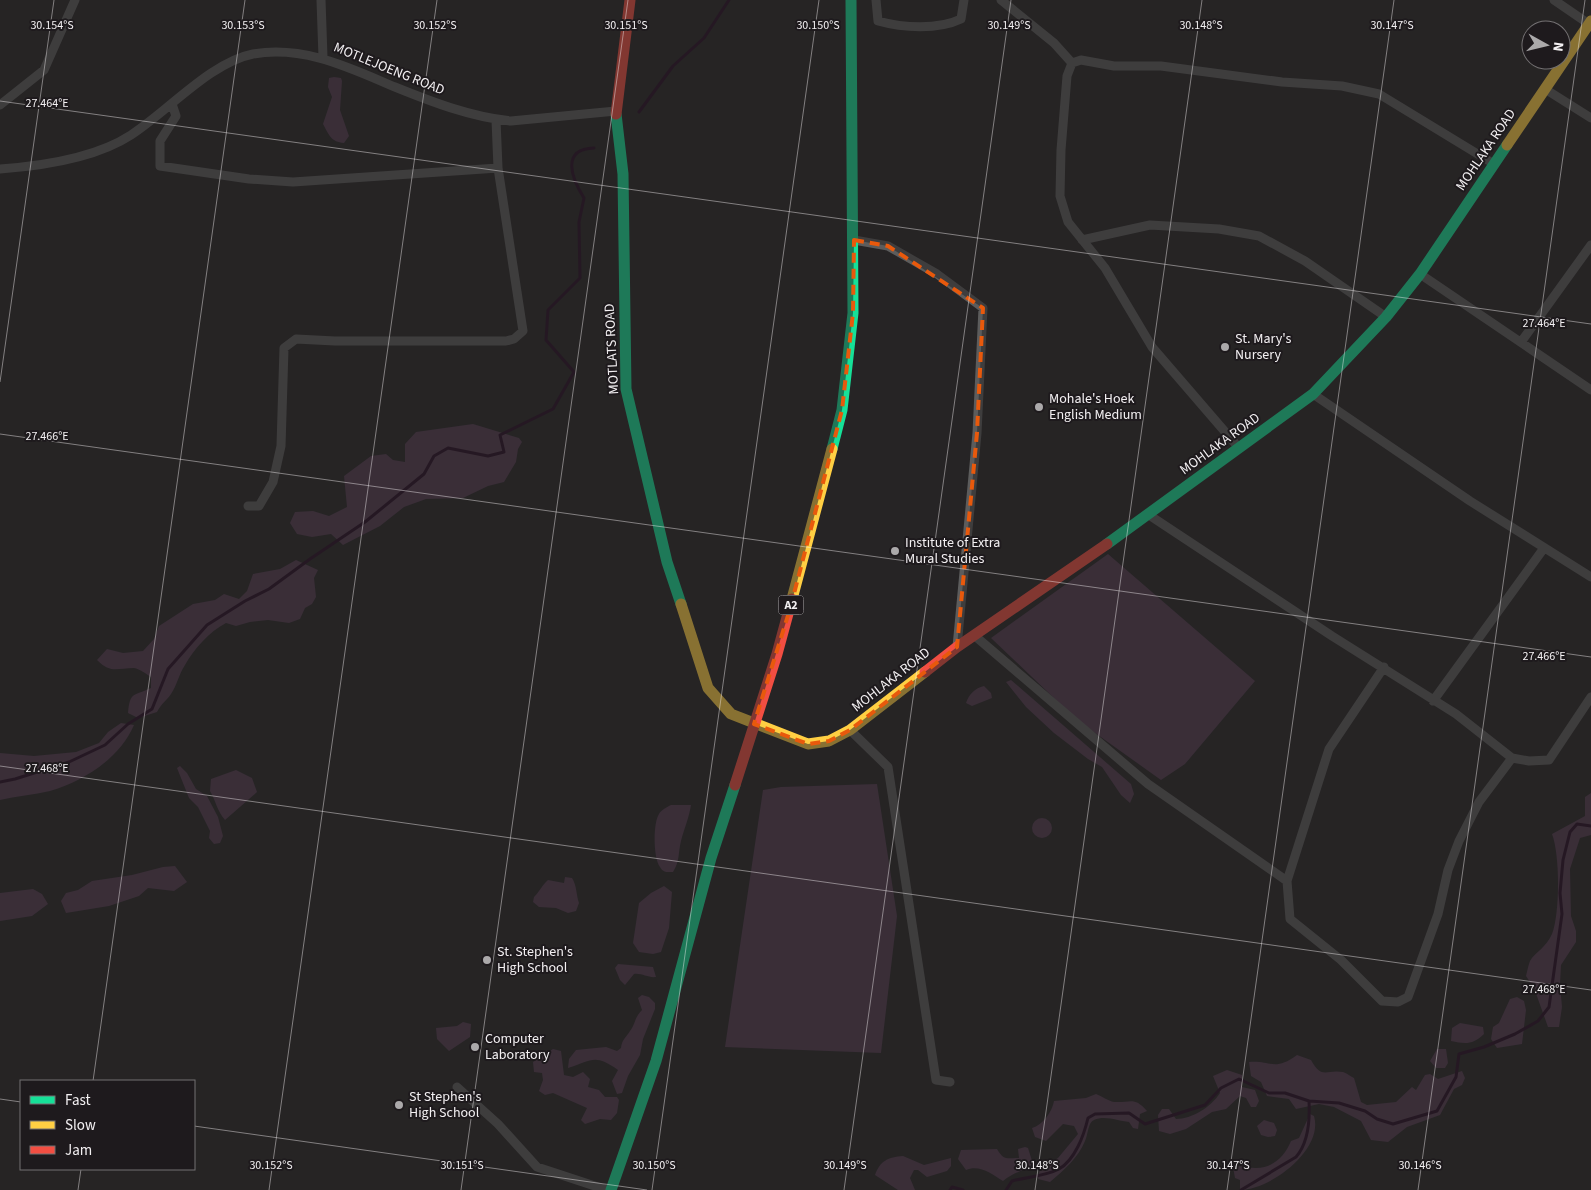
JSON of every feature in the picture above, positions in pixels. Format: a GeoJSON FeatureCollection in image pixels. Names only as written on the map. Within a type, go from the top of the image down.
{"type":"FeatureCollection","features":[{"type":"Feature","properties":{"kind":"street"},"geometry":{"type":"LineString","coordinates":[[0,105],[44,70],[75,0]]}},
{"type":"Feature","properties":{"kind":"street"},"geometry":{"type":"LineString","coordinates":[[320,0],[323,57]]}},
{"type":"Feature","properties":{"kind":"street","name":"MOTLATS ROAD"},"geometry":{"type":"LineString","coordinates":[[630,0],[616,111],[623,174],[626,389],[667,562],[708,688],[731,714],[754,724]]}},
{"type":"Feature","properties":{"kind":"street","name":"A2"},"geometry":{"type":"LineString","coordinates":[[611,1190],[656,1062],[711,858],[790,609],[842,410],[853,313],[851,0]]}},
{"type":"Feature","properties":{"kind":"street"},"geometry":{"type":"LineString","coordinates":[[876,0],[878,21],[892,25],[924,26],[953,23],[961,19],[964,0]]}},
{"type":"Feature","properties":{"kind":"street"},"geometry":{"type":"LineString","coordinates":[[1001,0],[1054,43],[1072,63]]}},
{"type":"Feature","properties":{"kind":"street"},"geometry":{"type":"LineString","coordinates":[[1554,0],[1590,22]]}},
{"type":"Feature","properties":{"kind":"street","name":"MOHLAKA ROAD"},"geometry":{"type":"LineString","coordinates":[[754,724],[808,744],[829,741],[850,730],[958,647],[1149,515],[1313,394],[1386,317],[1420,274],[1590,22]]}},
{"type":"Feature","properties":{"kind":"street","name":"MOTLEJOENG ROAD"},"geometry":{"type":"LineString","coordinates":[[0,169],[90,154],[130,136],[229,63],[253,54],[282,53],[323,57],[443,106],[496,120],[511,121],[616,111]]}},
{"type":"Feature","properties":{"kind":"street"},"geometry":{"type":"LineString","coordinates":[[1072,63],[1081,60],[1114,66],[1161,66],[1282,82],[1342,86],[1379,94],[1494,164]]}},
{"type":"Feature","properties":{"kind":"street"},"geometry":{"type":"LineString","coordinates":[[1072,63],[1067,76],[1060,196],[1068,222],[1105,268],[1152,346],[1239,448]]}},
{"type":"Feature","properties":{"kind":"street"},"geometry":{"type":"LineString","coordinates":[[1545,89],[1591,118]]}},
{"type":"Feature","properties":{"kind":"street"},"geometry":{"type":"LineString","coordinates":[[172,104],[176,116],[160,141],[160,166],[249,179],[293,182],[498,168]]}},
{"type":"Feature","properties":{"kind":"street"},"geometry":{"type":"LineString","coordinates":[[248,506],[259,506],[272,482],[281,446],[284,348],[296,339],[335,341],[506,341],[514,339],[523,331],[498,168],[496,120]]}},
{"type":"Feature","properties":{"kind":"street"},"geometry":{"type":"LineString","coordinates":[[1082,240],[1150,225],[1219,229],[1259,236],[1305,261],[1386,317]]}},
{"type":"Feature","properties":{"kind":"street"},"geometry":{"type":"LineString","coordinates":[[854,240],[888,246],[937,274],[983,308],[977,433],[958,647]]}},
{"type":"Feature","properties":{"kind":"street"},"geometry":{"type":"LineString","coordinates":[[1521,342],[1591,245]]}},
{"type":"Feature","properties":{"kind":"street"},"geometry":{"type":"LineString","coordinates":[[1420,274],[1591,390]]}},
{"type":"Feature","properties":{"kind":"street"},"geometry":{"type":"LineString","coordinates":[[1313,394],[1470,501],[1591,578]]}},
{"type":"Feature","properties":{"kind":"street"},"geometry":{"type":"LineString","coordinates":[[1149,515],[1332,636],[1456,714],[1512,758],[1529,761],[1549,760],[1591,697]]}},
{"type":"Feature","properties":{"kind":"street"},"geometry":{"type":"LineString","coordinates":[[1433,701],[1544,548]]}},
{"type":"Feature","properties":{"kind":"street"},"geometry":{"type":"LineString","coordinates":[[975,636],[1148,784],[1287,882]]}},
{"type":"Feature","properties":{"kind":"street"},"geometry":{"type":"LineString","coordinates":[[1384,668],[1329,749],[1287,882],[1290,919],[1341,960],[1382,1001],[1398,1002],[1408,996],[1438,914],[1448,870],[1459,842],[1480,802],[1512,758]]}},
{"type":"Feature","properties":{"kind":"street"},"geometry":{"type":"LineString","coordinates":[[850,730],[888,767],[936,1080],[950,1082]]}},
{"type":"Feature","properties":{"kind":"street"},"geometry":{"type":"LineString","coordinates":[[458,1086],[498,1124],[537,1166],[607,1190]]}},
{"type":"Feature","properties":{"kind":"highlighted area"},"geometry":{"type":"Polygon","coordinates":[[[854,240],[888,246],[983,308],[977,433],[957,647],[850,730],[829,741],[808,744],[754,724],[790,609],[842,410],[853,313],[854,240]]]}},
{"type":"Feature","properties":{"kind":"shaded area"},"geometry":{"type":"Polygon","coordinates":[[[329,78],[341,78],[342,81],[340,110],[349,136],[344,143],[333,139],[323,124],[332,97],[328,87],[329,78]]]}},
{"type":"Feature","properties":{"kind":"shaded area"},"geometry":{"type":"Polygon","coordinates":[[[473,424],[519,438],[522,442],[518,449],[516,462],[504,482],[488,486],[463,498],[426,499],[404,507],[380,526],[343,545],[331,534],[312,537],[297,534],[290,523],[295,512],[313,511],[329,516],[347,507],[344,476],[371,456],[386,454],[393,460],[405,462],[405,444],[416,432],[473,424]]]}},
{"type":"Feature","properties":{"kind":"shaded area"},"geometry":{"type":"Polygon","coordinates":[[[1108,554],[1255,681],[1185,764],[1161,780],[1077,720],[991,638],[1108,554]]]}},
{"type":"Feature","properties":{"kind":"shaded area"},"geometry":{"type":"Polygon","coordinates":[[[296,560],[318,570],[314,578],[316,597],[312,604],[305,608],[300,619],[289,623],[268,620],[236,626],[226,623],[202,641],[183,668],[171,694],[157,712],[138,718],[128,713],[130,701],[134,695],[151,688],[151,677],[141,670],[134,668],[110,669],[106,667],[97,660],[107,649],[123,653],[143,651],[154,639],[159,626],[193,604],[215,600],[224,594],[239,599],[247,591],[253,574],[280,569],[296,560]]]}},
{"type":"Feature","properties":{"kind":"shaded area"},"geometry":{"type":"Polygon","coordinates":[[[1011,680],[1131,784],[1134,794],[1130,803],[1121,795],[1102,767],[1088,759],[1054,733],[1026,707],[1006,682],[1011,680]]]}},
{"type":"Feature","properties":{"kind":"shaded area"},"geometry":{"type":"Polygon","coordinates":[[[984,686],[991,693],[992,698],[972,706],[966,703],[973,692],[984,686]]]}},
{"type":"Feature","properties":{"kind":"shaded area"},"geometry":{"type":"Polygon","coordinates":[[[121,723],[134,725],[120,748],[100,767],[63,787],[0,800],[0,753],[34,756],[76,752],[99,743],[108,732],[121,723]]]}},
{"type":"Feature","properties":{"kind":"shaded area"},"geometry":{"type":"Polygon","coordinates":[[[180,766],[187,773],[196,789],[207,796],[218,817],[223,836],[220,843],[214,844],[209,838],[210,831],[198,807],[189,798],[177,768],[180,766]]]}},
{"type":"Feature","properties":{"kind":"shaded area"},"geometry":{"type":"Polygon","coordinates":[[[236,770],[252,778],[257,792],[225,820],[210,791],[211,779],[236,770]]]}},
{"type":"Feature","properties":{"kind":"shaded area"},"geometry":{"type":"Polygon","coordinates":[[[877,784],[897,916],[881,1053],[725,1047],[763,790],[781,787],[877,784]]]}},
{"type":"Feature","properties":{"kind":"shaded area"},"geometry":{"type":"Polygon","coordinates":[[[1591,793],[1591,835],[1580,838],[1570,869],[1571,916],[1576,931],[1576,942],[1561,965],[1562,1007],[1559,1027],[1548,1027],[1534,988],[1526,976],[1530,961],[1550,939],[1555,925],[1558,899],[1558,869],[1552,834],[1585,816],[1585,797],[1591,793]]]}},
{"type":"Feature","properties":{"kind":"shaded area"},"geometry":{"type":"Polygon","coordinates":[[[671,805],[691,805],[677,864],[673,872],[667,872],[658,863],[655,849],[655,832],[659,814],[671,805]]]}},
{"type":"Feature","properties":{"kind":"shaded area"},"geometry":{"type":"Polygon","coordinates":[[[1042,818],[1049,821],[1052,828],[1049,835],[1042,838],[1035,835],[1032,828],[1035,821],[1042,818]]]}},
{"type":"Feature","properties":{"kind":"shaded area"},"geometry":{"type":"Polygon","coordinates":[[[175,866],[187,882],[174,891],[148,888],[139,896],[109,906],[66,913],[61,901],[66,893],[78,890],[92,881],[175,866]]]}},
{"type":"Feature","properties":{"kind":"shaded area"},"geometry":{"type":"Polygon","coordinates":[[[565,877],[572,878],[575,884],[579,903],[576,911],[568,913],[556,908],[539,907],[533,902],[534,897],[548,880],[564,883],[565,877]]]}},
{"type":"Feature","properties":{"kind":"shaded area"},"geometry":{"type":"Polygon","coordinates":[[[664,886],[672,892],[669,928],[661,952],[653,954],[639,952],[633,943],[639,903],[651,893],[664,886]]]}},
{"type":"Feature","properties":{"kind":"shaded area"},"geometry":{"type":"Polygon","coordinates":[[[33,889],[42,894],[48,904],[32,916],[0,921],[0,893],[33,889]]]}},
{"type":"Feature","properties":{"kind":"shaded area"},"geometry":{"type":"Polygon","coordinates":[[[618,964],[653,967],[656,977],[634,974],[625,985],[620,980],[615,968],[618,964]]]}},
{"type":"Feature","properties":{"kind":"shaded area"},"geometry":{"type":"Polygon","coordinates":[[[642,995],[649,997],[655,1003],[655,1009],[643,1039],[640,1055],[628,1076],[622,1093],[617,1094],[612,1081],[618,1070],[610,1065],[593,1060],[568,1068],[569,1059],[576,1050],[606,1047],[617,1051],[621,1048],[623,1041],[642,1010],[638,998],[642,995]]]}},
{"type":"Feature","properties":{"kind":"shaded area"},"geometry":{"type":"Polygon","coordinates":[[[1517,997],[1524,1001],[1526,1010],[1522,1044],[1497,1048],[1491,1039],[1493,1027],[1499,1023],[1510,999],[1517,997]]]}},
{"type":"Feature","properties":{"kind":"shaded area"},"geometry":{"type":"Polygon","coordinates":[[[463,1022],[471,1024],[470,1037],[449,1051],[437,1039],[436,1028],[457,1026],[463,1022]]]}},
{"type":"Feature","properties":{"kind":"shaded area"},"geometry":{"type":"Polygon","coordinates":[[[1460,1023],[1483,1027],[1484,1034],[1469,1043],[1451,1041],[1452,1028],[1460,1023]]]}},
{"type":"Feature","properties":{"kind":"shaded area"},"geometry":{"type":"Polygon","coordinates":[[[553,1049],[561,1051],[564,1075],[573,1077],[583,1072],[590,1079],[588,1087],[599,1090],[605,1097],[617,1097],[619,1100],[617,1113],[611,1120],[600,1119],[585,1124],[581,1120],[587,1108],[553,1093],[545,1095],[539,1091],[543,1080],[542,1073],[534,1072],[533,1062],[553,1049]]]}},
{"type":"Feature","properties":{"kind":"shaded area"},"geometry":{"type":"Polygon","coordinates":[[[1437,1049],[1446,1049],[1448,1063],[1445,1068],[1436,1068],[1430,1061],[1437,1049]]]}},
{"type":"Feature","properties":{"kind":"shaded area"},"geometry":{"type":"Polygon","coordinates":[[[1297,1055],[1311,1060],[1321,1072],[1343,1072],[1354,1078],[1361,1102],[1367,1105],[1396,1102],[1412,1087],[1416,1090],[1425,1075],[1430,1074],[1438,1079],[1462,1071],[1465,1078],[1462,1085],[1454,1089],[1440,1115],[1407,1127],[1388,1142],[1371,1140],[1361,1121],[1334,1107],[1319,1104],[1296,1109],[1289,1099],[1267,1096],[1261,1082],[1251,1076],[1249,1062],[1278,1064],[1297,1055]]]}},
{"type":"Feature","properties":{"kind":"shaded area"},"geometry":{"type":"Polygon","coordinates":[[[1227,1070],[1242,1075],[1242,1087],[1255,1090],[1259,1101],[1256,1107],[1251,1107],[1246,1098],[1240,1096],[1226,1109],[1212,1112],[1186,1129],[1170,1134],[1159,1131],[1158,1115],[1162,1109],[1169,1109],[1176,1119],[1195,1114],[1212,1103],[1220,1093],[1213,1076],[1227,1070]]]}},
{"type":"Feature","properties":{"kind":"shaded area"},"geometry":{"type":"Polygon","coordinates":[[[1096,1094],[1114,1102],[1132,1101],[1143,1106],[1147,1111],[1140,1114],[1138,1129],[1133,1128],[1129,1122],[1107,1118],[1092,1121],[1079,1153],[1070,1163],[1050,1182],[1038,1179],[1040,1168],[1058,1158],[1078,1134],[1074,1126],[1063,1124],[1046,1141],[1035,1137],[1032,1128],[1046,1118],[1054,1101],[1086,1098],[1096,1094]]]}},
{"type":"Feature","properties":{"kind":"shaded area"},"geometry":{"type":"Polygon","coordinates":[[[1310,1114],[1314,1116],[1315,1129],[1311,1142],[1292,1166],[1266,1183],[1240,1190],[1240,1180],[1235,1178],[1233,1167],[1262,1167],[1278,1160],[1291,1141],[1299,1138],[1310,1114]]]}},
{"type":"Feature","properties":{"kind":"shaded area"},"geometry":{"type":"Polygon","coordinates":[[[1264,1120],[1274,1123],[1277,1130],[1275,1136],[1261,1135],[1257,1126],[1264,1120]]]}},
{"type":"Feature","properties":{"kind":"shaded area"},"geometry":{"type":"Polygon","coordinates":[[[1028,1148],[1033,1164],[1003,1181],[981,1169],[971,1168],[966,1170],[958,1159],[961,1150],[997,1149],[1004,1157],[1019,1158],[1018,1149],[1028,1148]]]}},
{"type":"Feature","properties":{"kind":"shaded area"},"geometry":{"type":"Polygon","coordinates":[[[903,1156],[924,1165],[951,1158],[951,1166],[947,1171],[927,1177],[918,1170],[914,1170],[910,1178],[915,1190],[898,1190],[875,1175],[882,1163],[893,1157],[903,1156]]]}},
{"type":"Feature","properties":{"kind":"waterway"},"geometry":{"type":"LineString","coordinates":[[639,112],[673,66],[704,38],[729,0]]}},
{"type":"Feature","properties":{"kind":"waterway"},"geometry":{"type":"LineString","coordinates":[[0,782],[69,762],[105,745],[128,724],[152,709],[168,669],[207,625],[245,601],[269,589],[365,522],[424,474],[434,456],[448,448],[488,456],[504,452],[500,435],[553,409],[574,372],[546,340],[548,310],[580,278],[579,222],[584,198],[576,182],[572,166],[576,154],[583,150],[594,148]]}},
{"type":"Feature","properties":{"kind":"waterway"},"geometry":{"type":"LineString","coordinates":[[1241,1190],[1296,1157],[1306,1138],[1309,1123],[1309,1101],[1339,1103],[1365,1111],[1377,1119],[1393,1124],[1437,1111],[1456,1077],[1459,1054],[1484,1047],[1515,1034],[1538,1021],[1549,1007],[1562,914],[1560,893],[1563,860],[1570,832],[1577,824],[1591,826]]}},
{"type":"Feature","properties":{"kind":"waterway"},"geometry":{"type":"LineString","coordinates":[[1006,1190],[1012,1181],[1048,1173],[1065,1165],[1078,1146],[1088,1118],[1095,1114],[1129,1113],[1145,1124],[1205,1105],[1221,1088],[1239,1079],[1269,1093],[1285,1093],[1309,1101]]}},
{"type":"Feature","properties":{"kind":"waterway"},"geometry":{"type":"LineString","coordinates":[[950,1190],[952,1187],[963,1190]]}},
{"type":"Feature","properties":{"kind":"traffic: fast"},"geometry":{"type":"LineString","coordinates":[[832,449],[842,410],[853,313],[851,0]]}},
{"type":"Feature","properties":{"kind":"traffic: fast"},"geometry":{"type":"LineString","coordinates":[[616,114],[623,174],[626,389],[667,562],[681,604]]}},
{"type":"Feature","properties":{"kind":"traffic: fast"},"geometry":{"type":"LineString","coordinates":[[1107,544],[1313,394],[1386,317],[1420,274],[1507,145]]}},
{"type":"Feature","properties":{"kind":"traffic: fast"},"geometry":{"type":"LineString","coordinates":[[611,1190],[656,1061],[711,858],[735,785]]}},
{"type":"Feature","properties":{"kind":"traffic: slow"},"geometry":{"type":"LineString","coordinates":[[1507,145],[1591,21]]}},
{"type":"Feature","properties":{"kind":"traffic: slow"},"geometry":{"type":"LineString","coordinates":[[792,599],[832,449]]}},
{"type":"Feature","properties":{"kind":"traffic: slow"},"geometry":{"type":"LineString","coordinates":[[681,604],[708,688],[731,714],[808,744],[829,741],[850,730],[925,672]]}},
{"type":"Feature","properties":{"kind":"traffic: jam"},"geometry":{"type":"LineString","coordinates":[[616,114],[630,0]]}},
{"type":"Feature","properties":{"kind":"traffic: jam"},"geometry":{"type":"LineString","coordinates":[[925,672],[957,647],[1107,544]]}},
{"type":"Feature","properties":{"kind":"traffic: jam"},"geometry":{"type":"LineString","coordinates":[[735,785],[777,654],[792,599]]}},
{"type":"Feature","properties":{"kind":"place","name":"St. Mary's Nursery"},"geometry":{"type":"Point","coordinates":[1225,347]}},
{"type":"Feature","properties":{"kind":"place","name":"Mohale's Hoek English Medium"},"geometry":{"type":"Point","coordinates":[1039,407]}},
{"type":"Feature","properties":{"kind":"place","name":"Institute of Extra Mural Studies"},"geometry":{"type":"Point","coordinates":[895,551]}},
{"type":"Feature","properties":{"kind":"place","name":"St. Stephen's High School"},"geometry":{"type":"Point","coordinates":[487,960]}},
{"type":"Feature","properties":{"kind":"place","name":"Computer Laboratory"},"geometry":{"type":"Point","coordinates":[475,1047]}},
{"type":"Feature","properties":{"kind":"place","name":"St Stephen's High School"},"geometry":{"type":"Point","coordinates":[399,1105]}}]}
